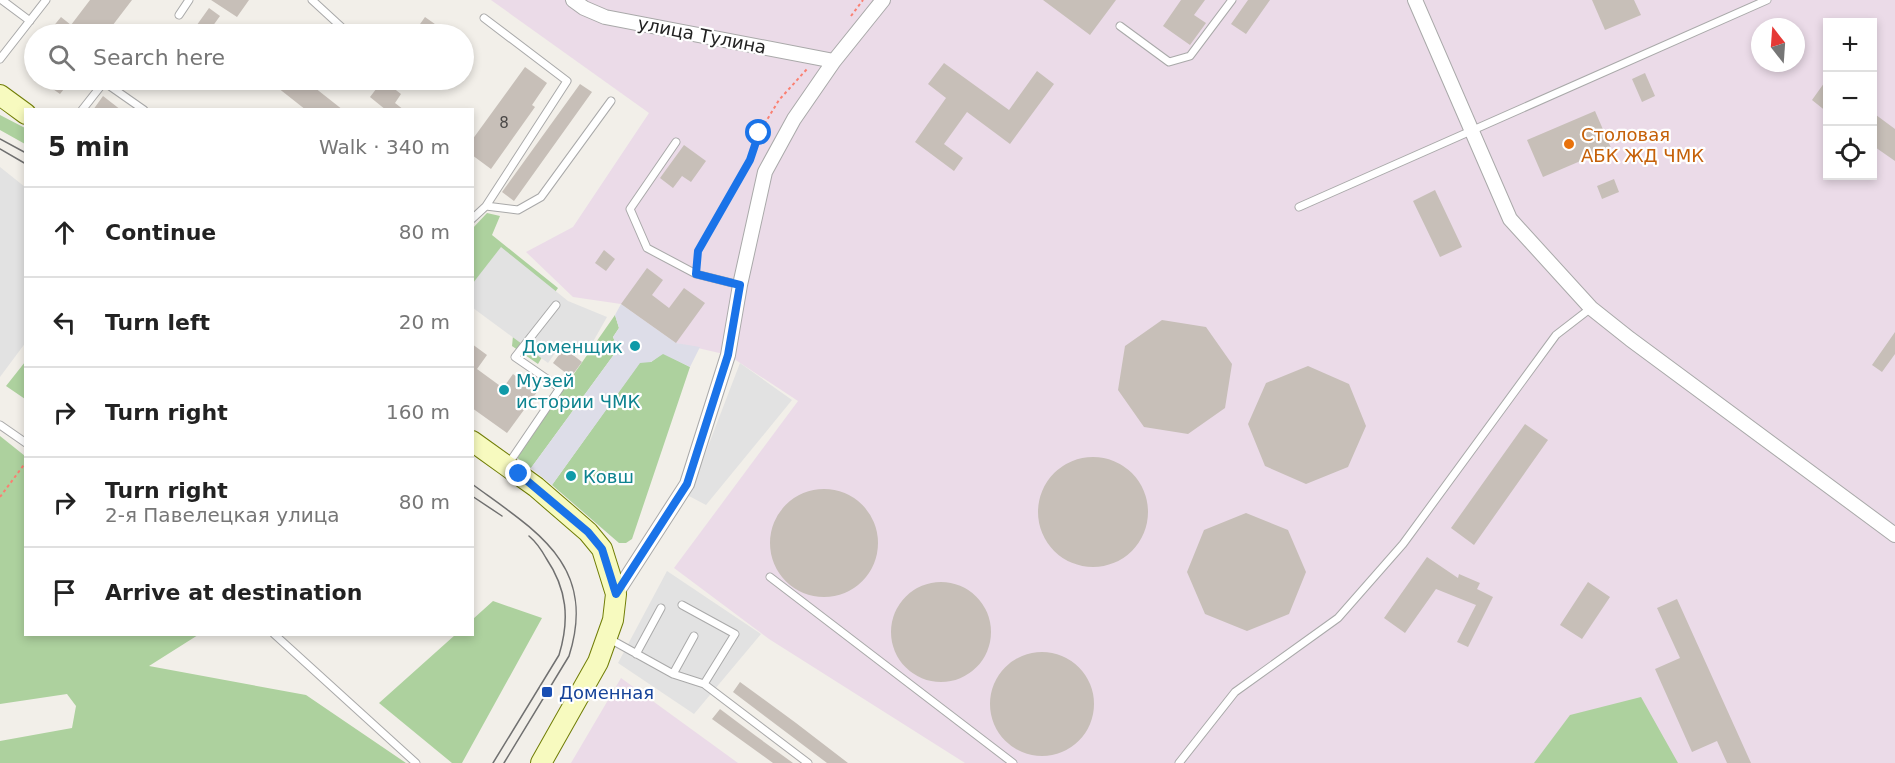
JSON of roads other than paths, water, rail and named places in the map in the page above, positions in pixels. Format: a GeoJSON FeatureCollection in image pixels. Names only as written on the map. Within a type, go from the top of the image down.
{"type":"FeatureCollection","features":[{"type":"Feature","properties":{"kind":"main road"},"geometry":{"type":"LineString","coordinates":[[0,95],[24,113]]}},
{"type":"Feature","properties":{"kind":"main road"},"geometry":{"type":"LineString","coordinates":[[474,442],[536,487],[588,532],[602,549],[616,594],[613,620],[598,662],[541,763]]}},
{"type":"Feature","properties":{"kind":"street","name":"улица Тулина"},"geometry":{"type":"LineString","coordinates":[[573,0],[584,8],[605,17],[834,61]]}},
{"type":"Feature","properties":{"kind":"street"},"geometry":{"type":"LineString","coordinates":[[616,594],[687,484],[728,355],[740,285],[765,172],[794,119],[834,61],[883,0]]}},
{"type":"Feature","properties":{"kind":"street"},"geometry":{"type":"LineString","coordinates":[[1415,0],[1510,219],[1592,308],[1630,339],[1895,535]]}},
{"type":"Feature","properties":{"kind":"lane"},"geometry":{"type":"LineString","coordinates":[[2,0],[30,21]]}},
{"type":"Feature","properties":{"kind":"lane"},"geometry":{"type":"LineString","coordinates":[[28,24],[46,0]]}},
{"type":"Feature","properties":{"kind":"lane"},"geometry":{"type":"LineString","coordinates":[[179,15],[189,0]]}},
{"type":"Feature","properties":{"kind":"lane"},"geometry":{"type":"LineString","coordinates":[[312,0],[338,24]]}},
{"type":"Feature","properties":{"kind":"lane"},"geometry":{"type":"LineString","coordinates":[[1120,26],[1169,62],[1190,56],[1232,0]]}},
{"type":"Feature","properties":{"kind":"lane"},"geometry":{"type":"LineString","coordinates":[[1299,207],[1767,0]]}},
{"type":"Feature","properties":{"kind":"lane"},"geometry":{"type":"LineString","coordinates":[[474,217],[486,206],[567,81],[484,18]]}},
{"type":"Feature","properties":{"kind":"lane"},"geometry":{"type":"LineString","coordinates":[[0,59],[24,29]]}},
{"type":"Feature","properties":{"kind":"lane"},"geometry":{"type":"LineString","coordinates":[[84,108],[98,90]]}},
{"type":"Feature","properties":{"kind":"lane"},"geometry":{"type":"LineString","coordinates":[[115,90],[141,108]]}},
{"type":"Feature","properties":{"kind":"lane"},"geometry":{"type":"LineString","coordinates":[[486,206],[518,210],[541,197],[611,101]]}},
{"type":"Feature","properties":{"kind":"lane"},"geometry":{"type":"LineString","coordinates":[[676,142],[630,209],[647,248],[696,274],[740,285]]}},
{"type":"Feature","properties":{"kind":"lane"},"geometry":{"type":"LineString","coordinates":[[507,465],[560,388],[515,357],[556,305]]}},
{"type":"Feature","properties":{"kind":"lane"},"geometry":{"type":"LineString","coordinates":[[1179,763],[1235,692],[1338,618],[1403,544],[1556,335],[1592,308]]}},
{"type":"Feature","properties":{"kind":"lane"},"geometry":{"type":"LineString","coordinates":[[0,425],[24,442]]}},
{"type":"Feature","properties":{"kind":"lane"},"geometry":{"type":"LineString","coordinates":[[770,577],[1013,763]]}},
{"type":"Feature","properties":{"kind":"lane"},"geometry":{"type":"LineString","coordinates":[[681,604],[735,634],[704,684]]}},
{"type":"Feature","properties":{"kind":"lane"},"geometry":{"type":"LineString","coordinates":[[636,654],[661,608]]}},
{"type":"Feature","properties":{"kind":"lane"},"geometry":{"type":"LineString","coordinates":[[276,636],[416,763]]}},
{"type":"Feature","properties":{"kind":"lane"},"geometry":{"type":"LineString","coordinates":[[673,674],[694,636]]}},
{"type":"Feature","properties":{"kind":"lane"},"geometry":{"type":"LineString","coordinates":[[608,638],[673,674],[704,684],[808,763]]}},
{"type":"Feature","properties":{"kind":"tram line"},"geometry":{"type":"LineString","coordinates":[[0,139],[24,152]]}},
{"type":"Feature","properties":{"kind":"tram line"},"geometry":{"type":"LineString","coordinates":[[0,149],[24,163]]}},
{"type":"Feature","properties":{"kind":"tram line"},"geometry":{"type":"LineString","coordinates":[[474,485],[538,535],[555,554],[568,574],[575,597],[576,624],[569,656],[504,763]]}},
{"type":"Feature","properties":{"kind":"tram line"},"geometry":{"type":"LineString","coordinates":[[474,497],[502,516]]}},
{"type":"Feature","properties":{"kind":"tram line"},"geometry":{"type":"LineString","coordinates":[[493,763],[559,655],[565,629],[564,605],[558,581],[542,552],[529,536]]}},
{"type":"Feature","properties":{"kind":"place","name":"Столовая АБК ЖД ЧМК"},"geometry":{"type":"Point","coordinates":[1569,144]}},
{"type":"Feature","properties":{"kind":"place","name":"Доменщик"},"geometry":{"type":"Point","coordinates":[635,346]}},
{"type":"Feature","properties":{"kind":"place","name":"Музей истории ЧМК"},"geometry":{"type":"Point","coordinates":[504,390]}},
{"type":"Feature","properties":{"kind":"place","name":"Ковш"},"geometry":{"type":"Point","coordinates":[571,476]}},
{"type":"Feature","properties":{"kind":"place","name":"Доменная"},"geometry":{"type":"Point","coordinates":[547,692]}}]}
